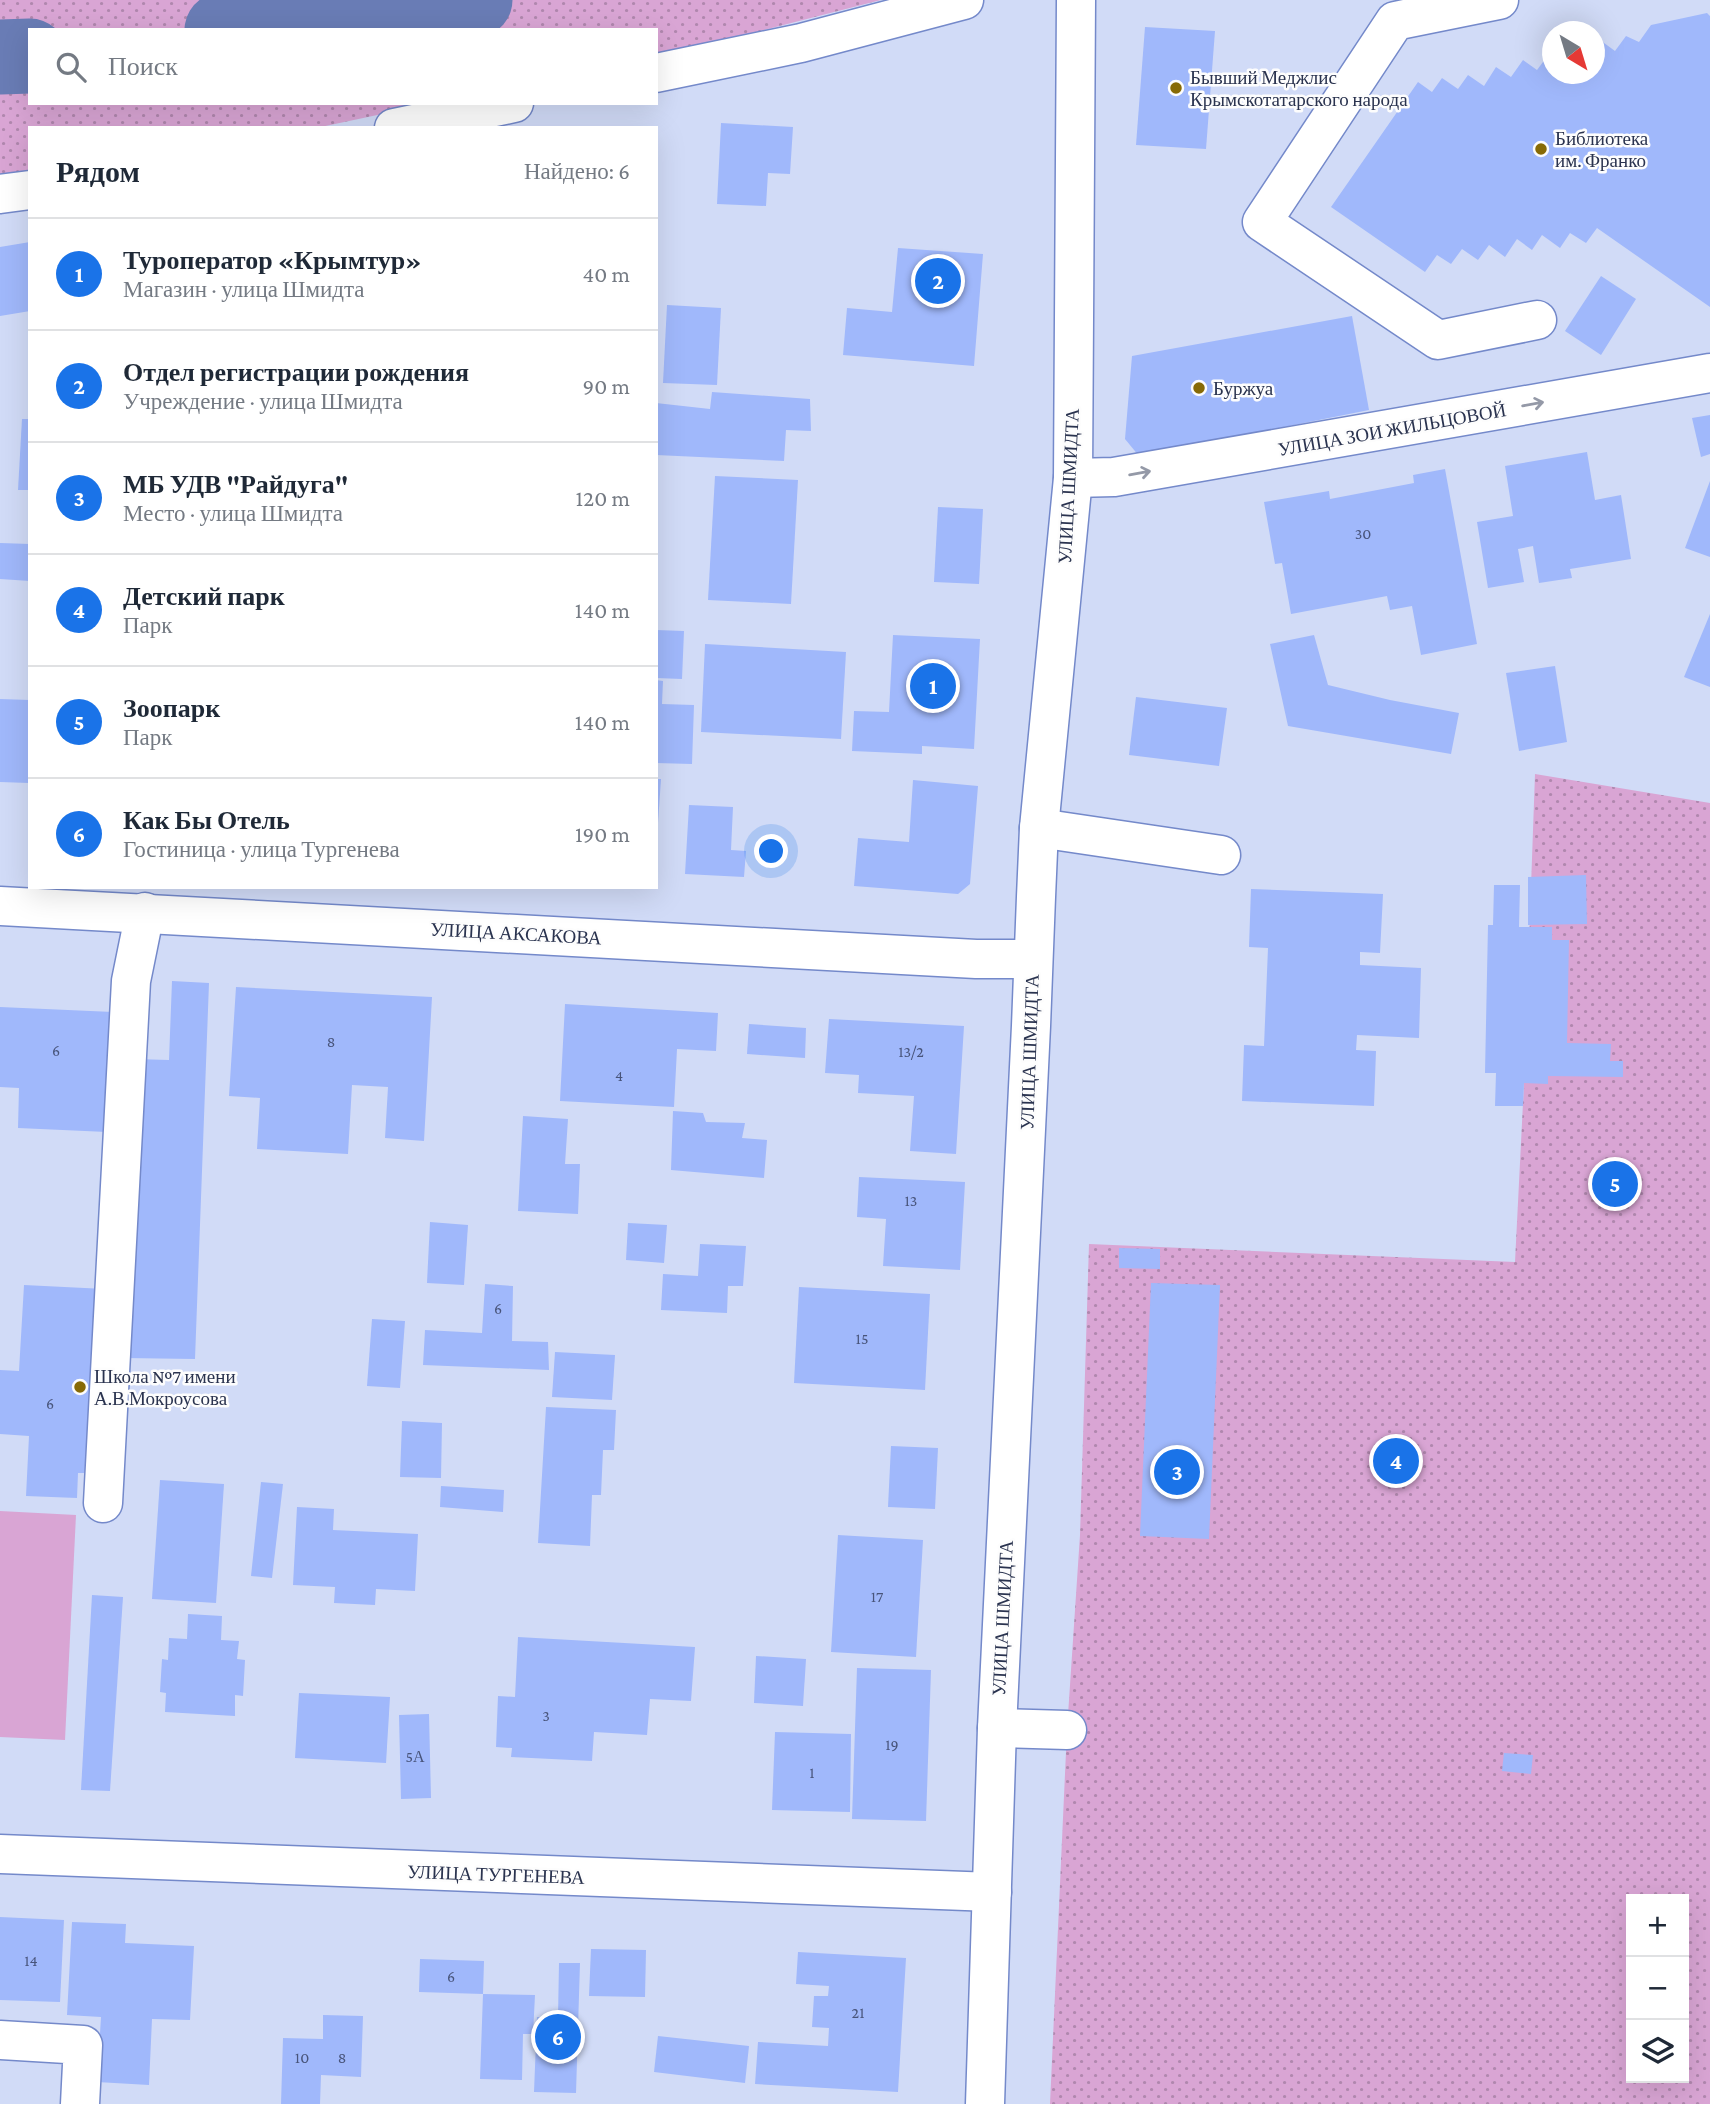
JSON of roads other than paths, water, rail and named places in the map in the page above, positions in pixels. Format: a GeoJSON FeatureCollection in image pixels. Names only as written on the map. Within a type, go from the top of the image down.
{"type":"FeatureCollection","features":[{"type":"Feature","properties":{"kind":"street"},"geometry":{"type":"LineString","coordinates":[[658,73],[801,43],[964,0]]}},
{"type":"Feature","properties":{"kind":"street","name":"УЛИЦА ШМИДТА"},"geometry":{"type":"LineString","coordinates":[[985,2104],[997,1728],[1032,959],[1040,828],[1073,478],[1076,0]]}},
{"type":"Feature","properties":{"kind":"street"},"geometry":{"type":"LineString","coordinates":[[1499,0],[1395,21],[1262,222],[1438,340],[1537,320]]}},
{"type":"Feature","properties":{"kind":"street"},"geometry":{"type":"LineString","coordinates":[[404,126],[504,105]]}},
{"type":"Feature","properties":{"kind":"street"},"geometry":{"type":"LineString","coordinates":[[0,194],[28,190]]}},
{"type":"Feature","properties":{"kind":"street","name":"УЛИЦА ЗОИ ЖИЛЬЦОВОЙ"},"geometry":{"type":"LineString","coordinates":[[1073,478],[1114,477],[1710,373]]}},
{"type":"Feature","properties":{"kind":"street"},"geometry":{"type":"LineString","coordinates":[[1040,828],[1221,855]]}},
{"type":"Feature","properties":{"kind":"street","name":"УЛИЦА АКСАКОВА"},"geometry":{"type":"LineString","coordinates":[[0,906],[962,958],[1032,959]]}},
{"type":"Feature","properties":{"kind":"street"},"geometry":{"type":"LineString","coordinates":[[103,1503],[131,981],[145,912]]}},
{"type":"Feature","properties":{"kind":"street"},"geometry":{"type":"LineString","coordinates":[[997,1728],[1067,1730]]}},
{"type":"Feature","properties":{"kind":"street","name":"УЛИЦА ТУРГЕНЕВА"},"geometry":{"type":"LineString","coordinates":[[0,1854],[992,1892]]}},
{"type":"Feature","properties":{"kind":"street"},"geometry":{"type":"LineString","coordinates":[[0,2040],[83,2045],[80,2104]]}},
{"type":"Feature","properties":{"kind":"waterway"},"geometry":{"type":"LineString","coordinates":[[230,28],[296,12],[475,0]]}},
{"type":"Feature","properties":{"kind":"waterway"},"geometry":{"type":"LineString","coordinates":[[0,57],[28,56]]}},
{"type":"Feature","properties":{"kind":"place","name":"Бывший Меджлис Крымскотатарского народа"},"geometry":{"type":"Point","coordinates":[1176,88]}},
{"type":"Feature","properties":{"kind":"place","name":"Библиотека им. Франко"},"geometry":{"type":"Point","coordinates":[1541,149]}},
{"type":"Feature","properties":{"kind":"place","name":"Отдел регистрации рождения"},"geometry":{"type":"Point","coordinates":[938,281]}},
{"type":"Feature","properties":{"kind":"place","name":"Буржуа"},"geometry":{"type":"Point","coordinates":[1199,388]}},
{"type":"Feature","properties":{"kind":"place","name":"Туроператор «Крымтур»"},"geometry":{"type":"Point","coordinates":[933,686]}},
{"type":"Feature","properties":{"kind":"place","name":"Зоопарк"},"geometry":{"type":"Point","coordinates":[1615,1184]}},
{"type":"Feature","properties":{"kind":"place","name":"Школа №7 имени А.В.Мокроусова"},"geometry":{"type":"Point","coordinates":[80,1387]}},
{"type":"Feature","properties":{"kind":"place","name":"Детский парк"},"geometry":{"type":"Point","coordinates":[1396,1461]}},
{"type":"Feature","properties":{"kind":"place","name":"МБ УДВ \"Райдуга\""},"geometry":{"type":"Point","coordinates":[1177,1472]}},
{"type":"Feature","properties":{"kind":"place","name":"Как Бы Отель"},"geometry":{"type":"Point","coordinates":[558,2037]}}]}
